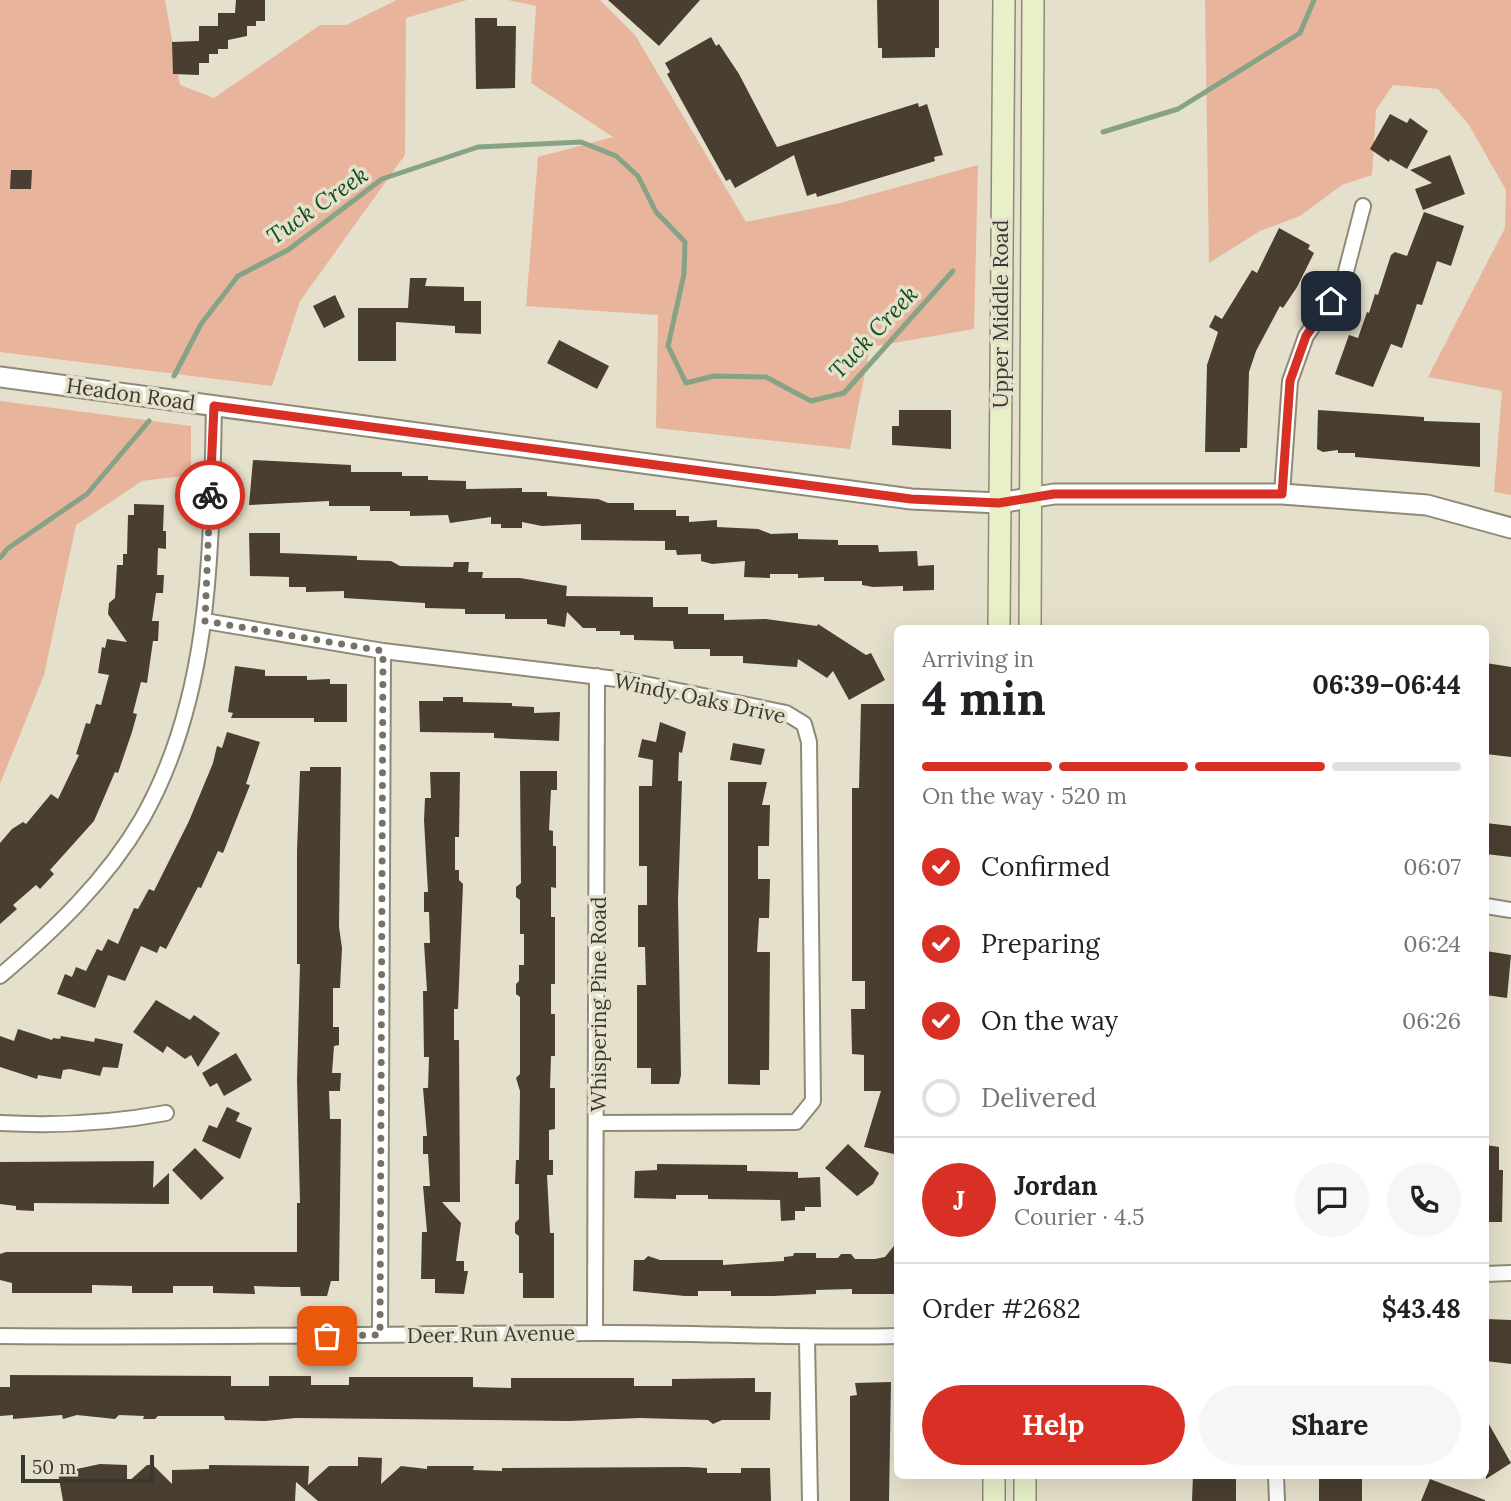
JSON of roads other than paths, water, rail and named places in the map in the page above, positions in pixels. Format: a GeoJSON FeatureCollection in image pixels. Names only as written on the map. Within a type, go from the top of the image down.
{"type":"FeatureCollection","features":[{"type":"Feature","properties":{"kind":"main road","name":"Upper Middle Road"},"geometry":{"type":"LineString","coordinates":[[999,625],[1004,0]]}},
{"type":"Feature","properties":{"kind":"main road","name":"Upper Middle Road"},"geometry":{"type":"LineString","coordinates":[[1030,625],[1033,0]]}},
{"type":"Feature","properties":{"kind":"main road"},"geometry":{"type":"LineString","coordinates":[[994,1479],[994,1501]]}},
{"type":"Feature","properties":{"kind":"main road"},"geometry":{"type":"LineString","coordinates":[[1025,1479],[1025,1501]]}},
{"type":"Feature","properties":{"kind":"street"},"geometry":{"type":"LineString","coordinates":[[1282,494],[1290,381],[1306,336],[1343,283],[1363,206]]}},
{"type":"Feature","properties":{"kind":"street","name":"Headon Road"},"geometry":{"type":"LineString","coordinates":[[0,377],[911,499],[999,503],[1054,494],[1282,494],[1427,505],[1511,528]]}},
{"type":"Feature","properties":{"kind":"street"},"geometry":{"type":"LineString","coordinates":[[0,976],[52,931],[99,878],[142,819],[191,697],[205,621],[214,406]]}},
{"type":"Feature","properties":{"kind":"street","name":"Windy Oaks Drive"},"geometry":{"type":"LineString","coordinates":[[205,621],[383,651],[597,676],[786,713],[804,724],[808,742],[813,1101],[796,1122],[598,1123]]}},
{"type":"Feature","properties":{"kind":"street"},"geometry":{"type":"LineString","coordinates":[[380,1335],[383,651]]}},
{"type":"Feature","properties":{"kind":"street","name":"Whispering Pine Road"},"geometry":{"type":"LineString","coordinates":[[596,1332],[597,676]]}},
{"type":"Feature","properties":{"kind":"street"},"geometry":{"type":"LineString","coordinates":[[1489,906],[1511,909]]}},
{"type":"Feature","properties":{"kind":"street"},"geometry":{"type":"LineString","coordinates":[[0,1123],[51,1124],[134,1119],[166,1114]]}},
{"type":"Feature","properties":{"kind":"street"},"geometry":{"type":"LineString","coordinates":[[1489,1274],[1511,1273]]}},
{"type":"Feature","properties":{"kind":"street","name":"Deer Run Avenue"},"geometry":{"type":"LineString","coordinates":[[0,1336],[596,1332],[807,1339],[894,1336]]}},
{"type":"Feature","properties":{"kind":"street"},"geometry":{"type":"LineString","coordinates":[[807,1339],[810,1501]]}},
{"type":"Feature","properties":{"kind":"street"},"geometry":{"type":"LineString","coordinates":[[1276,1479],[1277,1501]]}},
{"type":"Feature","properties":{"kind":"waterway","name":"Tuck Creek"},"geometry":{"type":"LineString","coordinates":[[1103,132],[1178,109],[1300,33],[1314,0]]}},
{"type":"Feature","properties":{"kind":"waterway","name":"Tuck Creek"},"geometry":{"type":"LineString","coordinates":[[174,376],[201,324],[238,276],[288,250],[382,179],[478,147],[581,142],[616,156],[638,176],[656,212],[685,242],[684,274],[668,346],[686,383],[714,376],[766,377],[811,401],[844,393],[953,271]]}},
{"type":"Feature","properties":{"kind":"waterway","name":"Tuck Creek"},"geometry":{"type":"LineString","coordinates":[[0,558],[7,549],[87,494],[149,421]]}}]}
